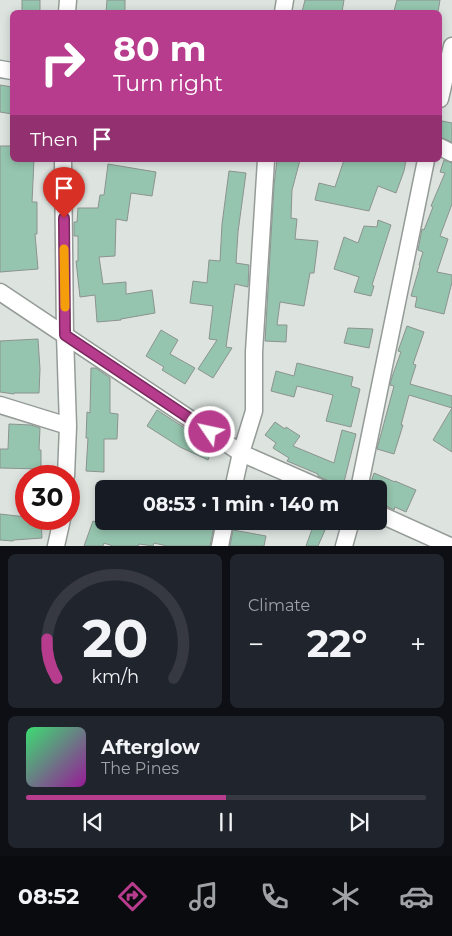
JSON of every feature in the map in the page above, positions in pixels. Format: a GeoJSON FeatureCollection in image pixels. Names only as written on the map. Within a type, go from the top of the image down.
{"type":"FeatureCollection","features":[{"type":"Feature","properties":{"kind":"street"},"geometry":{"type":"LineString","coordinates":[[442,90],[452,46]]}},
{"type":"Feature","properties":{"kind":"street"},"geometry":{"type":"LineString","coordinates":[[63,162],[68,426],[66,465]]}},
{"type":"Feature","properties":{"kind":"street"},"geometry":{"type":"LineString","coordinates":[[235,480],[254,411],[254,352],[266,162]]}},
{"type":"Feature","properties":{"kind":"street"},"geometry":{"type":"LineString","coordinates":[[361,480],[426,162]]}},
{"type":"Feature","properties":{"kind":"street"},"geometry":{"type":"LineString","coordinates":[[0,292],[242,453],[303,480]]}},
{"type":"Feature","properties":{"kind":"street"},"geometry":{"type":"LineString","coordinates":[[0,405],[68,426]]}},
{"type":"Feature","properties":{"kind":"street"},"geometry":{"type":"LineString","coordinates":[[387,518],[450,546]]}},
{"type":"Feature","properties":{"kind":"street"},"geometry":{"type":"LineString","coordinates":[[56,546],[60,530]]}},
{"type":"Feature","properties":{"kind":"street"},"geometry":{"type":"LineString","coordinates":[[220,546],[223,530]]}},
{"type":"Feature","properties":{"kind":"street"},"geometry":{"type":"LineString","coordinates":[[344,546],[348,530]]}},
{"type":"Feature","properties":{"kind":"building"},"geometry":{"type":"Polygon","coordinates":[[[22,0],[40,0],[40,10],[22,10],[22,0]]]}},
{"type":"Feature","properties":{"kind":"building"},"geometry":{"type":"Polygon","coordinates":[[[107,0],[125,0],[125,10],[106,10],[107,0]]]}},
{"type":"Feature","properties":{"kind":"building"},"geometry":{"type":"Polygon","coordinates":[[[305,0],[344,0],[342,10],[302,10],[305,0]]]}},
{"type":"Feature","properties":{"kind":"building"},"geometry":{"type":"Polygon","coordinates":[[[397,0],[440,0],[438,10],[394,10],[397,0]]]}},
{"type":"Feature","properties":{"kind":"building"},"geometry":{"type":"Polygon","coordinates":[[[0,85],[10,87],[10,114],[0,112],[0,85]]]}},
{"type":"Feature","properties":{"kind":"building"},"geometry":{"type":"Polygon","coordinates":[[[442,121],[452,123],[452,142],[442,138],[442,121]]]}},
{"type":"Feature","properties":{"kind":"building"},"geometry":{"type":"Polygon","coordinates":[[[0,146],[10,146],[10,162],[34,162],[32,202],[37,202],[37,234],[35,234],[38,269],[0,272],[0,146]]]}},
{"type":"Feature","properties":{"kind":"building"},"geometry":{"type":"Polygon","coordinates":[[[444,160],[452,163],[452,204],[440,236],[448,239],[437,272],[452,275],[452,282],[444,314],[415,307],[417,297],[411,296],[423,252],[418,250],[422,229],[424,230],[433,207],[431,206],[445,173],[440,172],[444,160]]]}},
{"type":"Feature","properties":{"kind":"building"},"geometry":{"type":"Polygon","coordinates":[[[277,162],[299,162],[292,190],[291,218],[297,219],[295,239],[318,241],[314,273],[310,273],[304,306],[280,302],[277,325],[287,325],[286,342],[265,341],[277,162]]]}},
{"type":"Feature","properties":{"kind":"building"},"geometry":{"type":"Polygon","coordinates":[[[343,162],[406,162],[396,193],[378,186],[369,211],[315,200],[319,183],[335,187],[343,162]]]}},
{"type":"Feature","properties":{"kind":"building"},"geometry":{"type":"Polygon","coordinates":[[[108,164],[156,172],[152,196],[131,193],[127,221],[116,219],[115,256],[99,257],[103,284],[126,282],[126,294],[152,290],[155,313],[121,320],[97,322],[95,295],[80,297],[76,261],[78,261],[78,236],[74,236],[74,222],[77,222],[78,208],[98,208],[100,195],[104,195],[108,164]]]}},
{"type":"Feature","properties":{"kind":"building"},"geometry":{"type":"Polygon","coordinates":[[[229,171],[246,173],[236,263],[249,265],[248,287],[235,284],[226,347],[232,348],[213,378],[198,369],[217,340],[209,339],[213,306],[190,303],[193,281],[207,283],[209,260],[220,261],[222,224],[229,171]]]}},
{"type":"Feature","properties":{"kind":"building"},"geometry":{"type":"Polygon","coordinates":[[[378,220],[391,225],[372,285],[374,286],[371,296],[354,292],[359,277],[334,269],[344,237],[358,243],[364,226],[377,227],[378,220]]]}},
{"type":"Feature","properties":{"kind":"building"},"geometry":{"type":"Polygon","coordinates":[[[407,326],[424,332],[413,364],[416,365],[410,384],[452,396],[452,408],[409,395],[401,425],[403,425],[394,454],[377,449],[394,386],[390,385],[401,352],[398,351],[407,326]]]}},
{"type":"Feature","properties":{"kind":"building"},"geometry":{"type":"Polygon","coordinates":[[[348,328],[373,329],[369,348],[344,343],[348,328]]]}},
{"type":"Feature","properties":{"kind":"building"},"geometry":{"type":"Polygon","coordinates":[[[161,330],[178,340],[170,354],[195,368],[185,384],[162,370],[164,367],[146,356],[161,330]]]}},
{"type":"Feature","properties":{"kind":"building"},"geometry":{"type":"Polygon","coordinates":[[[38,339],[39,393],[14,394],[0,392],[0,341],[38,339]]]}},
{"type":"Feature","properties":{"kind":"building"},"geometry":{"type":"Polygon","coordinates":[[[297,363],[353,377],[351,386],[360,389],[351,427],[326,421],[333,395],[297,386],[294,397],[271,391],[276,371],[294,376],[297,363]]]}},
{"type":"Feature","properties":{"kind":"building"},"geometry":{"type":"Polygon","coordinates":[[[91,368],[96,368],[110,378],[110,413],[118,414],[117,439],[104,439],[104,472],[86,471],[87,412],[90,413],[91,368]]]}},
{"type":"Feature","properties":{"kind":"building"},"geometry":{"type":"Polygon","coordinates":[[[452,408],[452,452],[433,440],[452,408]]]}},
{"type":"Feature","properties":{"kind":"building"},"geometry":{"type":"Polygon","coordinates":[[[157,410],[214,447],[208,460],[180,447],[147,426],[157,410]]]}},
{"type":"Feature","properties":{"kind":"building"},"geometry":{"type":"Polygon","coordinates":[[[275,422],[300,436],[293,446],[334,463],[342,430],[356,434],[344,480],[327,480],[318,476],[318,474],[287,461],[289,458],[273,448],[276,443],[265,435],[275,422]]]}},
{"type":"Feature","properties":{"kind":"building"},"geometry":{"type":"Polygon","coordinates":[[[9,424],[31,425],[40,428],[39,450],[41,450],[41,465],[15,465],[15,468],[0,468],[0,449],[8,449],[9,424]]]}},
{"type":"Feature","properties":{"kind":"building"},"geometry":{"type":"Polygon","coordinates":[[[374,473],[416,490],[406,512],[395,507],[394,510],[387,506],[387,480],[372,480],[374,473]]]}},
{"type":"Feature","properties":{"kind":"building"},"geometry":{"type":"Polygon","coordinates":[[[0,514],[15,516],[15,530],[42,530],[42,538],[13,541],[0,540],[0,514]]]}},
{"type":"Feature","properties":{"kind":"building"},"geometry":{"type":"Polygon","coordinates":[[[93,521],[95,522],[95,530],[213,530],[210,546],[167,546],[154,543],[153,546],[139,544],[138,546],[113,546],[104,543],[103,546],[84,546],[93,521]]]}},
{"type":"Feature","properties":{"kind":"building"},"geometry":{"type":"Polygon","coordinates":[[[233,530],[266,536],[264,546],[230,546],[233,530]]]}},
{"type":"Feature","properties":{"kind":"building"},"geometry":{"type":"Polygon","coordinates":[[[312,530],[325,530],[318,546],[306,546],[312,530]]]}},
{"type":"Feature","properties":{"kind":"slow traffic"},"geometry":{"type":"LineString","coordinates":[[64,249],[65,307]]}},
{"type":"Feature","properties":{"kind":"route"},"geometry":{"type":"LineString","coordinates":[[64,218],[65,335],[210,432]]}}]}
